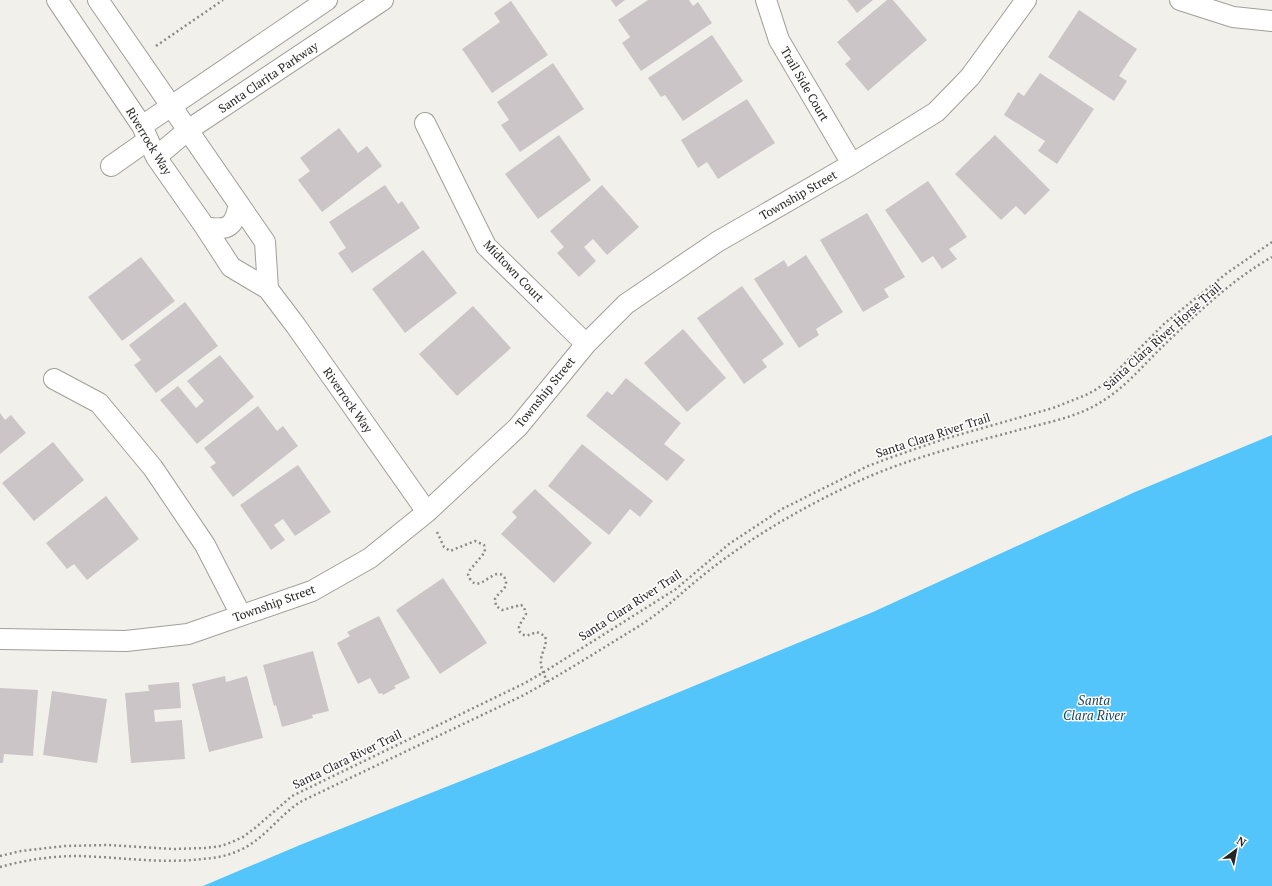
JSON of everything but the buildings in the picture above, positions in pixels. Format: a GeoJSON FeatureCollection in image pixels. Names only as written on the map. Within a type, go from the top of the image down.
{"type":"FeatureCollection","features":[{"type":"Feature","properties":{"kind":"street","name":"Riverrock Way"},"geometry":{"type":"LineString","coordinates":[[57,0],[230,267],[268,289],[296,326],[427,512]]}},
{"type":"Feature","properties":{"kind":"street"},"geometry":{"type":"LineString","coordinates":[[98,0],[265,242],[268,289]]}},
{"type":"Feature","properties":{"kind":"street","name":"Santa Clarita Parkway"},"geometry":{"type":"LineString","coordinates":[[148,141],[172,106],[327,0]]}},
{"type":"Feature","properties":{"kind":"street","name":"Santa Clarita Parkway"},"geometry":{"type":"LineString","coordinates":[[111,166],[148,141],[188,130],[383,0]]}},
{"type":"Feature","properties":{"kind":"street","name":"Trail Side Court"},"geometry":{"type":"LineString","coordinates":[[766,0],[779,40],[852,164]]}},
{"type":"Feature","properties":{"kind":"street","name":"Township Street"},"geometry":{"type":"LineString","coordinates":[[0,639],[126,641],[188,634],[312,591],[370,558],[427,512],[518,427],[586,344],[626,304],[717,242],[852,164],[936,112],[970,77],[1026,0]]}},
{"type":"Feature","properties":{"kind":"street"},"geometry":{"type":"LineString","coordinates":[[1180,0],[1232,17],[1272,21]]}},
{"type":"Feature","properties":{"kind":"street","name":"Midtown Court"},"geometry":{"type":"LineString","coordinates":[[425,123],[486,246],[586,344]]}},
{"type":"Feature","properties":{"kind":"street"},"geometry":{"type":"LineString","coordinates":[[205,227],[220,230],[230,226],[236,217],[239,204]]}},
{"type":"Feature","properties":{"kind":"street"},"geometry":{"type":"LineString","coordinates":[[54,379],[99,403],[153,468],[205,545],[241,615]]}},
{"type":"Feature","properties":{"kind":"path"},"geometry":{"type":"LineString","coordinates":[[138,58],[223,0]]}},
{"type":"Feature","properties":{"kind":"path","name":"Santa Clara River Trail"},"geometry":{"type":"LineString","coordinates":[[0,856],[28,850],[64,846],[108,845],[173,849],[205,848],[221,846],[243,837],[292,796],[525,683],[544,672],[676,589],[728,544],[782,509],[868,466],[937,441],[1052,408],[1086,395],[1097,389],[1165,323],[1226,273],[1272,242]]}},
{"type":"Feature","properties":{"kind":"path","name":"Santa Clara River Horse Trail"},"geometry":{"type":"LineString","coordinates":[[0,867],[30,860],[69,857],[174,861],[216,858],[232,854],[252,844],[263,836],[292,807],[302,801],[524,695],[547,682],[650,619],[708,571],[772,526],[853,484],[916,459],[1056,420],[1084,411],[1102,402],[1118,390],[1225,290],[1272,257]]}},
{"type":"Feature","properties":{"kind":"path"},"geometry":{"type":"LineString","coordinates":[[427,512],[444,547],[447,549],[453,550],[475,541],[482,543],[485,552],[470,570],[468,576],[473,582],[477,583],[481,583],[496,574],[505,577],[506,584],[495,600],[496,606],[502,610],[521,605],[524,607],[526,614],[518,628],[520,631],[526,636],[537,632],[545,636],[546,640],[541,665],[547,682]]}},
{"type":"Feature","properties":{"kind":"water","name":"Santa Clara River"},"geometry":{"type":"Polygon","coordinates":[[[1272,435],[1272,886],[203,886],[300,845],[534,752],[873,612],[1135,492],[1272,435]]]}}]}
